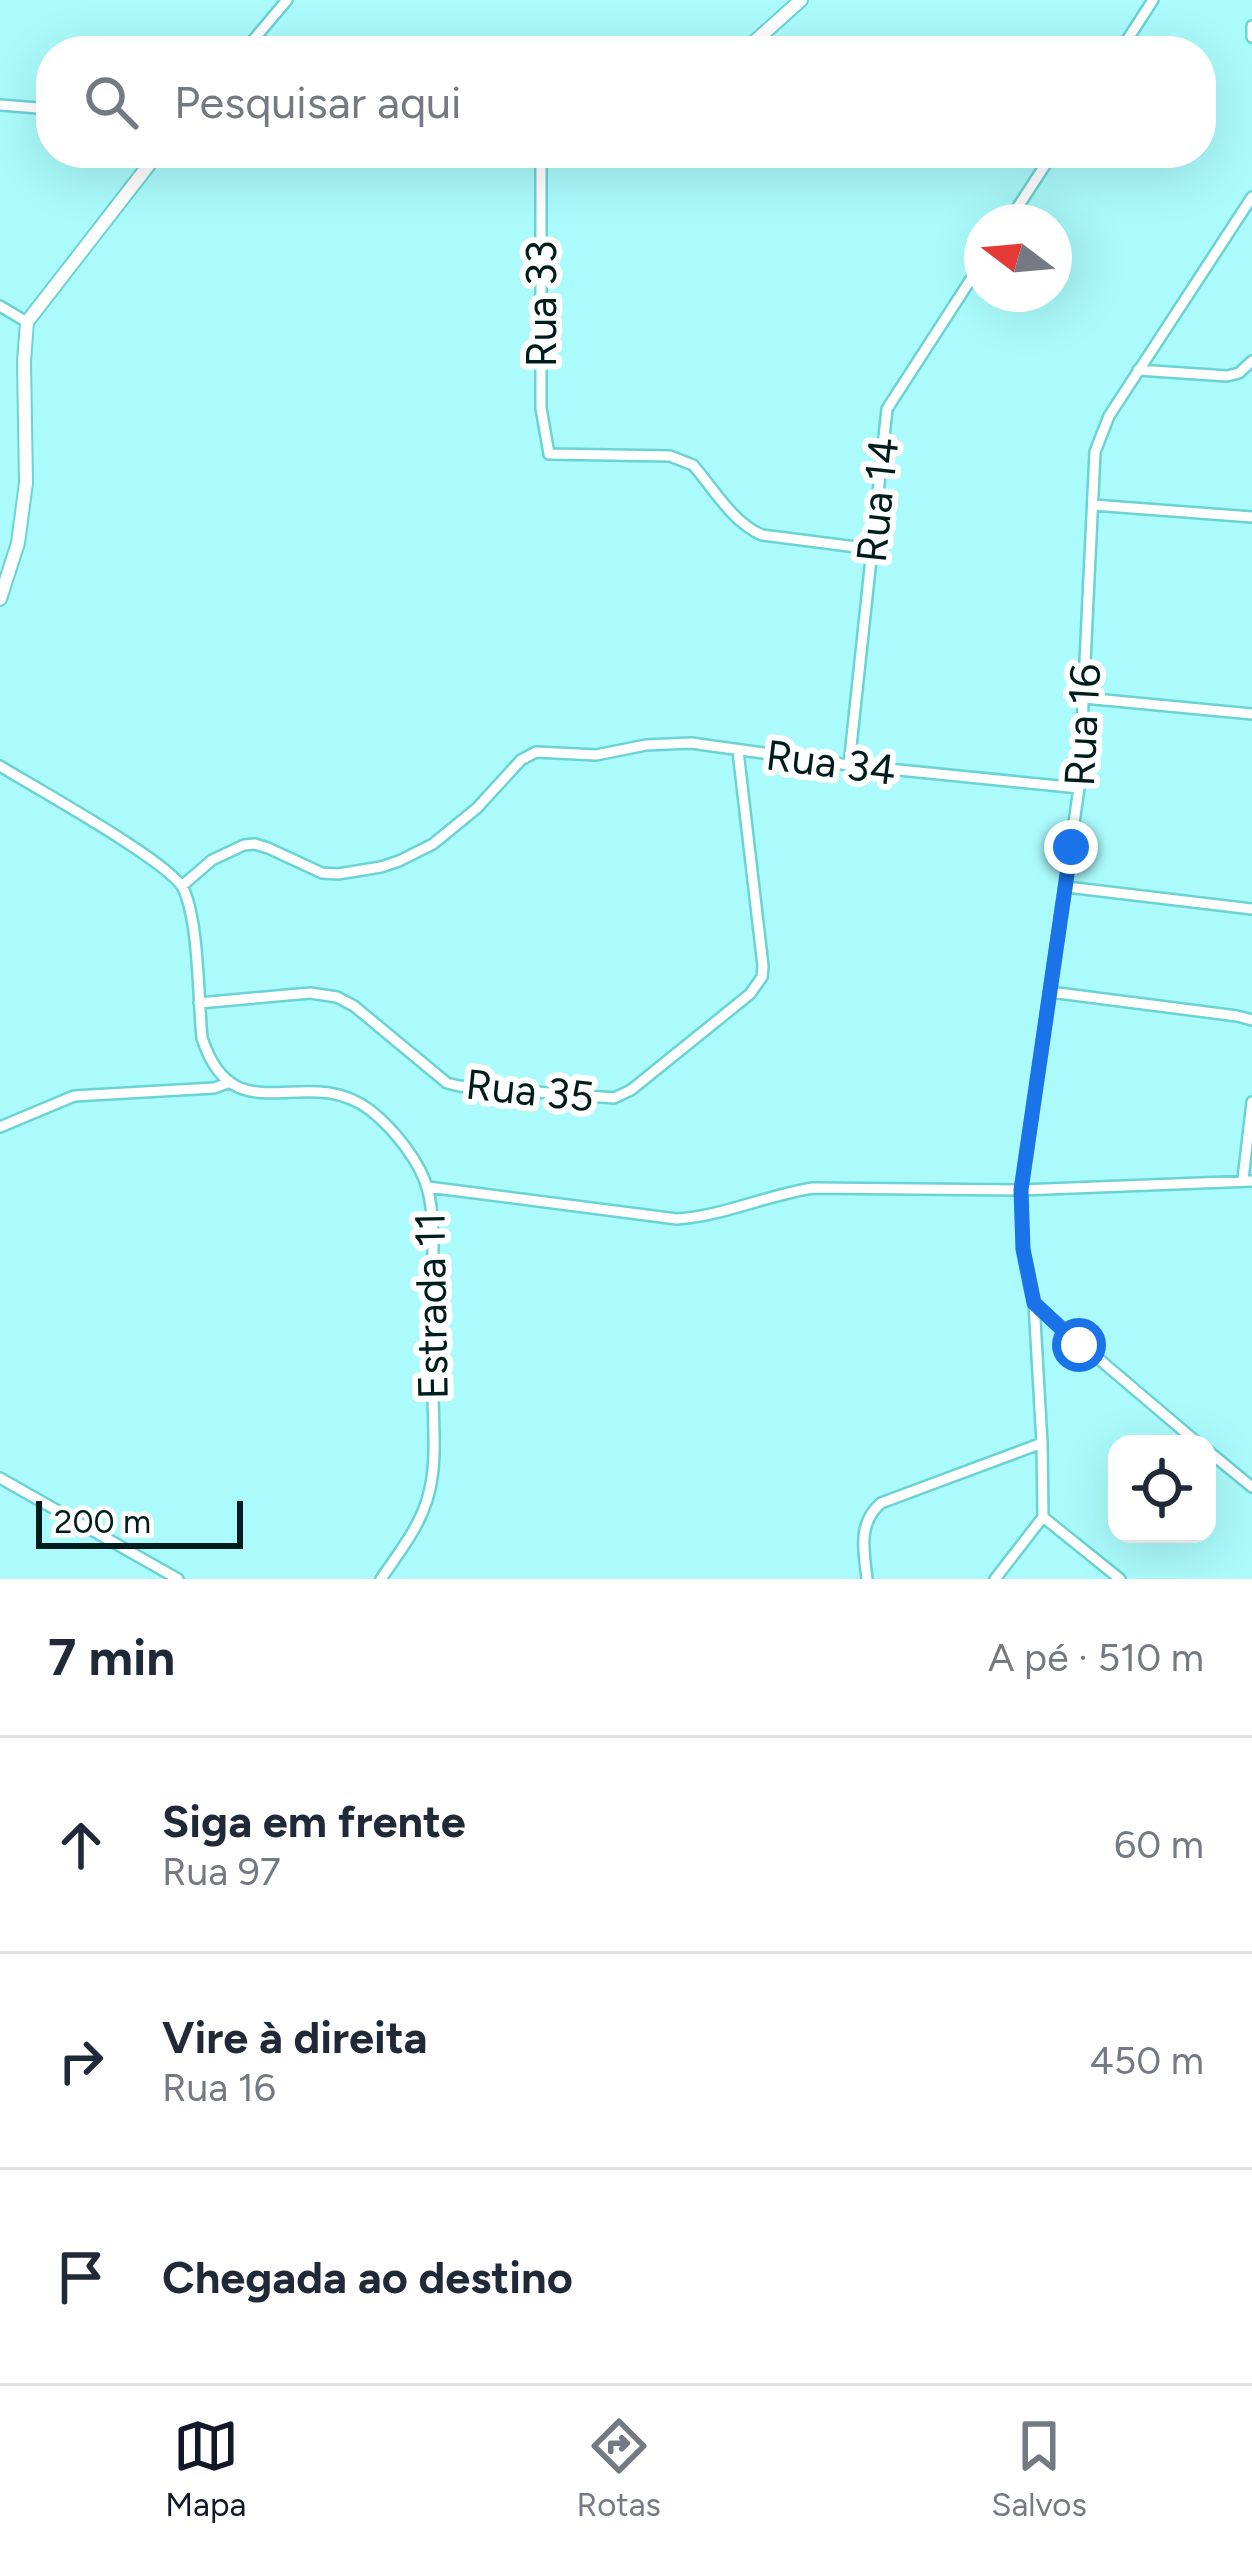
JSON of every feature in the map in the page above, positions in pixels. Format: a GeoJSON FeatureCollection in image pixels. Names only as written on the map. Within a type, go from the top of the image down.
{"type":"FeatureCollection","features":[{"type":"Feature","properties":{"kind":"main road"},"geometry":{"type":"LineString","coordinates":[[761,36],[801,0]]}},
{"type":"Feature","properties":{"kind":"main road"},"geometry":{"type":"LineString","coordinates":[[0,599],[18,543],[26,483],[28,322],[146,168]]}},
{"type":"Feature","properties":{"kind":"street"},"geometry":{"type":"LineString","coordinates":[[256,36],[286,0]]}},
{"type":"Feature","properties":{"kind":"street"},"geometry":{"type":"LineString","coordinates":[[1130,36],[1153,0]]}},
{"type":"Feature","properties":{"kind":"street"},"geometry":{"type":"LineString","coordinates":[[1252,27],[1252,37]]}},
{"type":"Feature","properties":{"kind":"street"},"geometry":{"type":"LineString","coordinates":[[0,105],[36,108]]}},
{"type":"Feature","properties":{"kind":"street","name":"Rua 33"},"geometry":{"type":"LineString","coordinates":[[541,168],[541,408],[549,454],[683,459],[750,530],[872,550]]}},
{"type":"Feature","properties":{"kind":"street"},"geometry":{"type":"LineString","coordinates":[[1020,204],[1043,168]]}},
{"type":"Feature","properties":{"kind":"street","name":"Rua 16"},"geometry":{"type":"LineString","coordinates":[[1043,1517],[1034,1303],[1023,1249],[1021,1190],[1079,788],[1093,473],[1109,416],[1252,197]]}},
{"type":"Feature","properties":{"kind":"street","name":"Rua 14"},"geometry":{"type":"LineString","coordinates":[[849,765],[887,409],[964,290]]}},
{"type":"Feature","properties":{"kind":"street"},"geometry":{"type":"LineString","coordinates":[[0,307],[28,322]]}},
{"type":"Feature","properties":{"kind":"street"},"geometry":{"type":"LineString","coordinates":[[1138,370],[1227,376],[1239,373],[1252,361]]}},
{"type":"Feature","properties":{"kind":"street"},"geometry":{"type":"LineString","coordinates":[[1093,505],[1252,518]]}},
{"type":"Feature","properties":{"kind":"street"},"geometry":{"type":"LineString","coordinates":[[1084,698],[1252,714]]}},
{"type":"Feature","properties":{"kind":"street","name":"Rua 34"},"geometry":{"type":"LineString","coordinates":[[183,885],[212,860],[255,844],[322,873],[381,867],[434,844],[477,808],[527,755],[549,751],[584,755],[691,742],[849,765],[1079,788]]}},
{"type":"Feature","properties":{"kind":"street","name":"Rua 35"},"geometry":{"type":"LineString","coordinates":[[199,1003],[328,994],[354,1006],[447,1083],[594,1098],[621,1096],[750,994],[762,977],[738,751]]}},
{"type":"Feature","properties":{"kind":"street"},"geometry":{"type":"LineString","coordinates":[[0,766],[125,842],[183,885],[190,911],[202,1038],[208,1056],[228,1083]]}},
{"type":"Feature","properties":{"kind":"street"},"geometry":{"type":"LineString","coordinates":[[1067,887],[1252,909]]}},
{"type":"Feature","properties":{"kind":"street"},"geometry":{"type":"LineString","coordinates":[[1050,992],[1252,1020]]}},
{"type":"Feature","properties":{"kind":"street","name":"Estrada 11"},"geometry":{"type":"LineString","coordinates":[[0,1127],[74,1096],[214,1088],[228,1083],[262,1092],[326,1091],[358,1102],[374,1112],[409,1153],[428,1187],[435,1293],[433,1476],[418,1522],[381,1579]]}},
{"type":"Feature","properties":{"kind":"street"},"geometry":{"type":"LineString","coordinates":[[428,1187],[677,1219],[813,1189],[1021,1190],[1247,1180],[1252,1102]]}},
{"type":"Feature","properties":{"kind":"street"},"geometry":{"type":"LineString","coordinates":[[1034,1303],[1188,1435]]}},
{"type":"Feature","properties":{"kind":"street"},"geometry":{"type":"LineString","coordinates":[[866,1579],[862,1538],[867,1521],[881,1503],[1042,1443]]}},
{"type":"Feature","properties":{"kind":"street"},"geometry":{"type":"LineString","coordinates":[[1216,1457],[1252,1487]]}},
{"type":"Feature","properties":{"kind":"street"},"geometry":{"type":"LineString","coordinates":[[0,1478],[178,1579]]}},
{"type":"Feature","properties":{"kind":"street"},"geometry":{"type":"LineString","coordinates":[[995,1579],[1043,1517],[1120,1579]]}},
{"type":"Feature","properties":{"kind":"route"},"geometry":{"type":"LineString","coordinates":[[1071,847],[1021,1190],[1023,1249],[1034,1303],[1079,1345]]}}]}
